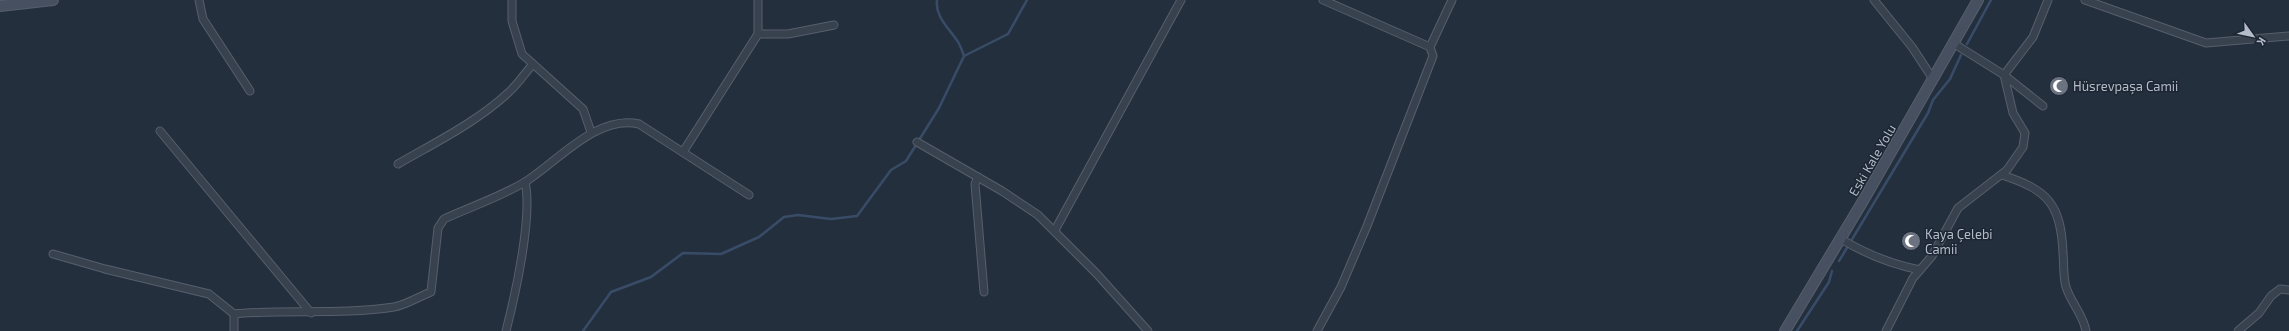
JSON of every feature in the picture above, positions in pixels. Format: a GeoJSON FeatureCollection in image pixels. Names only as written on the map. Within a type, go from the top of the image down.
{"type":"FeatureCollection","features":[{"type":"Feature","properties":{"kind":"street"},"geometry":{"type":"LineString","coordinates":[[0,6],[53,0]]}},
{"type":"Feature","properties":{"kind":"street"},"geometry":{"type":"LineString","coordinates":[[199,0],[203,20],[250,91]]}},
{"type":"Feature","properties":{"kind":"street"},"geometry":{"type":"LineString","coordinates":[[512,0],[512,21],[522,54],[584,109],[591,132]]}},
{"type":"Feature","properties":{"kind":"street"},"geometry":{"type":"LineString","coordinates":[[683,152],[758,34],[758,0]]}},
{"type":"Feature","properties":{"kind":"street"},"geometry":{"type":"LineString","coordinates":[[1055,230],[1181,0]]}},
{"type":"Feature","properties":{"kind":"street"},"geometry":{"type":"LineString","coordinates":[[1323,0],[1430,47]]}},
{"type":"Feature","properties":{"kind":"street"},"geometry":{"type":"LineString","coordinates":[[1317,331],[1340,287],[1368,226],[1433,56],[1430,47],[1452,0]]}},
{"type":"Feature","properties":{"kind":"street"},"geometry":{"type":"LineString","coordinates":[[1874,0],[1912,47],[1933,79]]}},
{"type":"Feature","properties":{"kind":"street","name":"Eski Kale Yolu"},"geometry":{"type":"LineString","coordinates":[[1785,331],[1843,240],[1978,0]]}},
{"type":"Feature","properties":{"kind":"street"},"geometry":{"type":"LineString","coordinates":[[1886,331],[1913,278],[1932,256],[1958,208],[2002,175],[2023,146],[2025,133],[2013,113],[2004,75],[2033,36],[2048,0]]}},
{"type":"Feature","properties":{"kind":"street"},"geometry":{"type":"LineString","coordinates":[[2085,0],[2206,43],[2289,36]]}},
{"type":"Feature","properties":{"kind":"street"},"geometry":{"type":"LineString","coordinates":[[758,34],[788,34],[834,24]]}},
{"type":"Feature","properties":{"kind":"street"},"geometry":{"type":"LineString","coordinates":[[1954,43],[2004,75],[2043,106]]}},
{"type":"Feature","properties":{"kind":"street"},"geometry":{"type":"LineString","coordinates":[[398,164],[458,130],[496,104],[510,91],[533,64]]}},
{"type":"Feature","properties":{"kind":"street"},"geometry":{"type":"LineString","coordinates":[[53,254],[104,269],[209,294],[234,314],[270,310],[311,313],[396,307],[431,292],[438,228],[444,219],[525,182],[591,132],[630,122],[639,124],[749,195]]}},
{"type":"Feature","properties":{"kind":"street"},"geometry":{"type":"LineString","coordinates":[[160,131],[311,313]]}},
{"type":"Feature","properties":{"kind":"street"},"geometry":{"type":"LineString","coordinates":[[917,142],[1022,203],[1055,230],[1148,331]]}},
{"type":"Feature","properties":{"kind":"street"},"geometry":{"type":"LineString","coordinates":[[2002,175],[2022,181],[2040,192],[2054,207],[2062,232],[2065,286],[2084,320],[2086,331]]}},
{"type":"Feature","properties":{"kind":"street"},"geometry":{"type":"LineString","coordinates":[[978,178],[975,184],[984,292]]}},
{"type":"Feature","properties":{"kind":"street"},"geometry":{"type":"LineString","coordinates":[[506,331],[512,307],[525,227],[528,196],[525,182]]}},
{"type":"Feature","properties":{"kind":"street"},"geometry":{"type":"LineString","coordinates":[[1843,240],[1854,247],[1894,265],[1920,270]]}},
{"type":"Feature","properties":{"kind":"street"},"geometry":{"type":"LineString","coordinates":[[2238,331],[2259,313],[2271,296],[2280,290],[2289,290]]}},
{"type":"Feature","properties":{"kind":"street"},"geometry":{"type":"LineString","coordinates":[[234,314],[234,331]]}},
{"type":"Feature","properties":{"kind":"waterway"},"geometry":{"type":"LineString","coordinates":[[937,0],[940,16],[959,43],[964,56]]}},
{"type":"Feature","properties":{"kind":"waterway"},"geometry":{"type":"LineString","coordinates":[[583,331],[611,292],[651,277],[683,253],[721,254],[759,237],[784,217],[798,215],[831,219],[857,216],[891,170],[906,161],[939,108],[964,56],[1008,34],[1027,0]]}},
{"type":"Feature","properties":{"kind":"waterway"},"geometry":{"type":"LineString","coordinates":[[1967,44],[1991,0]]}},
{"type":"Feature","properties":{"kind":"waterway"},"geometry":{"type":"LineString","coordinates":[[1839,261],[1928,113],[1933,100],[1950,79],[1961,55]]}},
{"type":"Feature","properties":{"kind":"waterway"},"geometry":{"type":"LineString","coordinates":[[1797,331],[1829,282],[1832,271]]}},
{"type":"Feature","properties":{"kind":"place","name":"Hüsrevpaşa Camii"},"geometry":{"type":"Point","coordinates":[2059,86]}},
{"type":"Feature","properties":{"kind":"place","name":"Kaya Çelebi Camii"},"geometry":{"type":"Point","coordinates":[1911,241]}}]}
